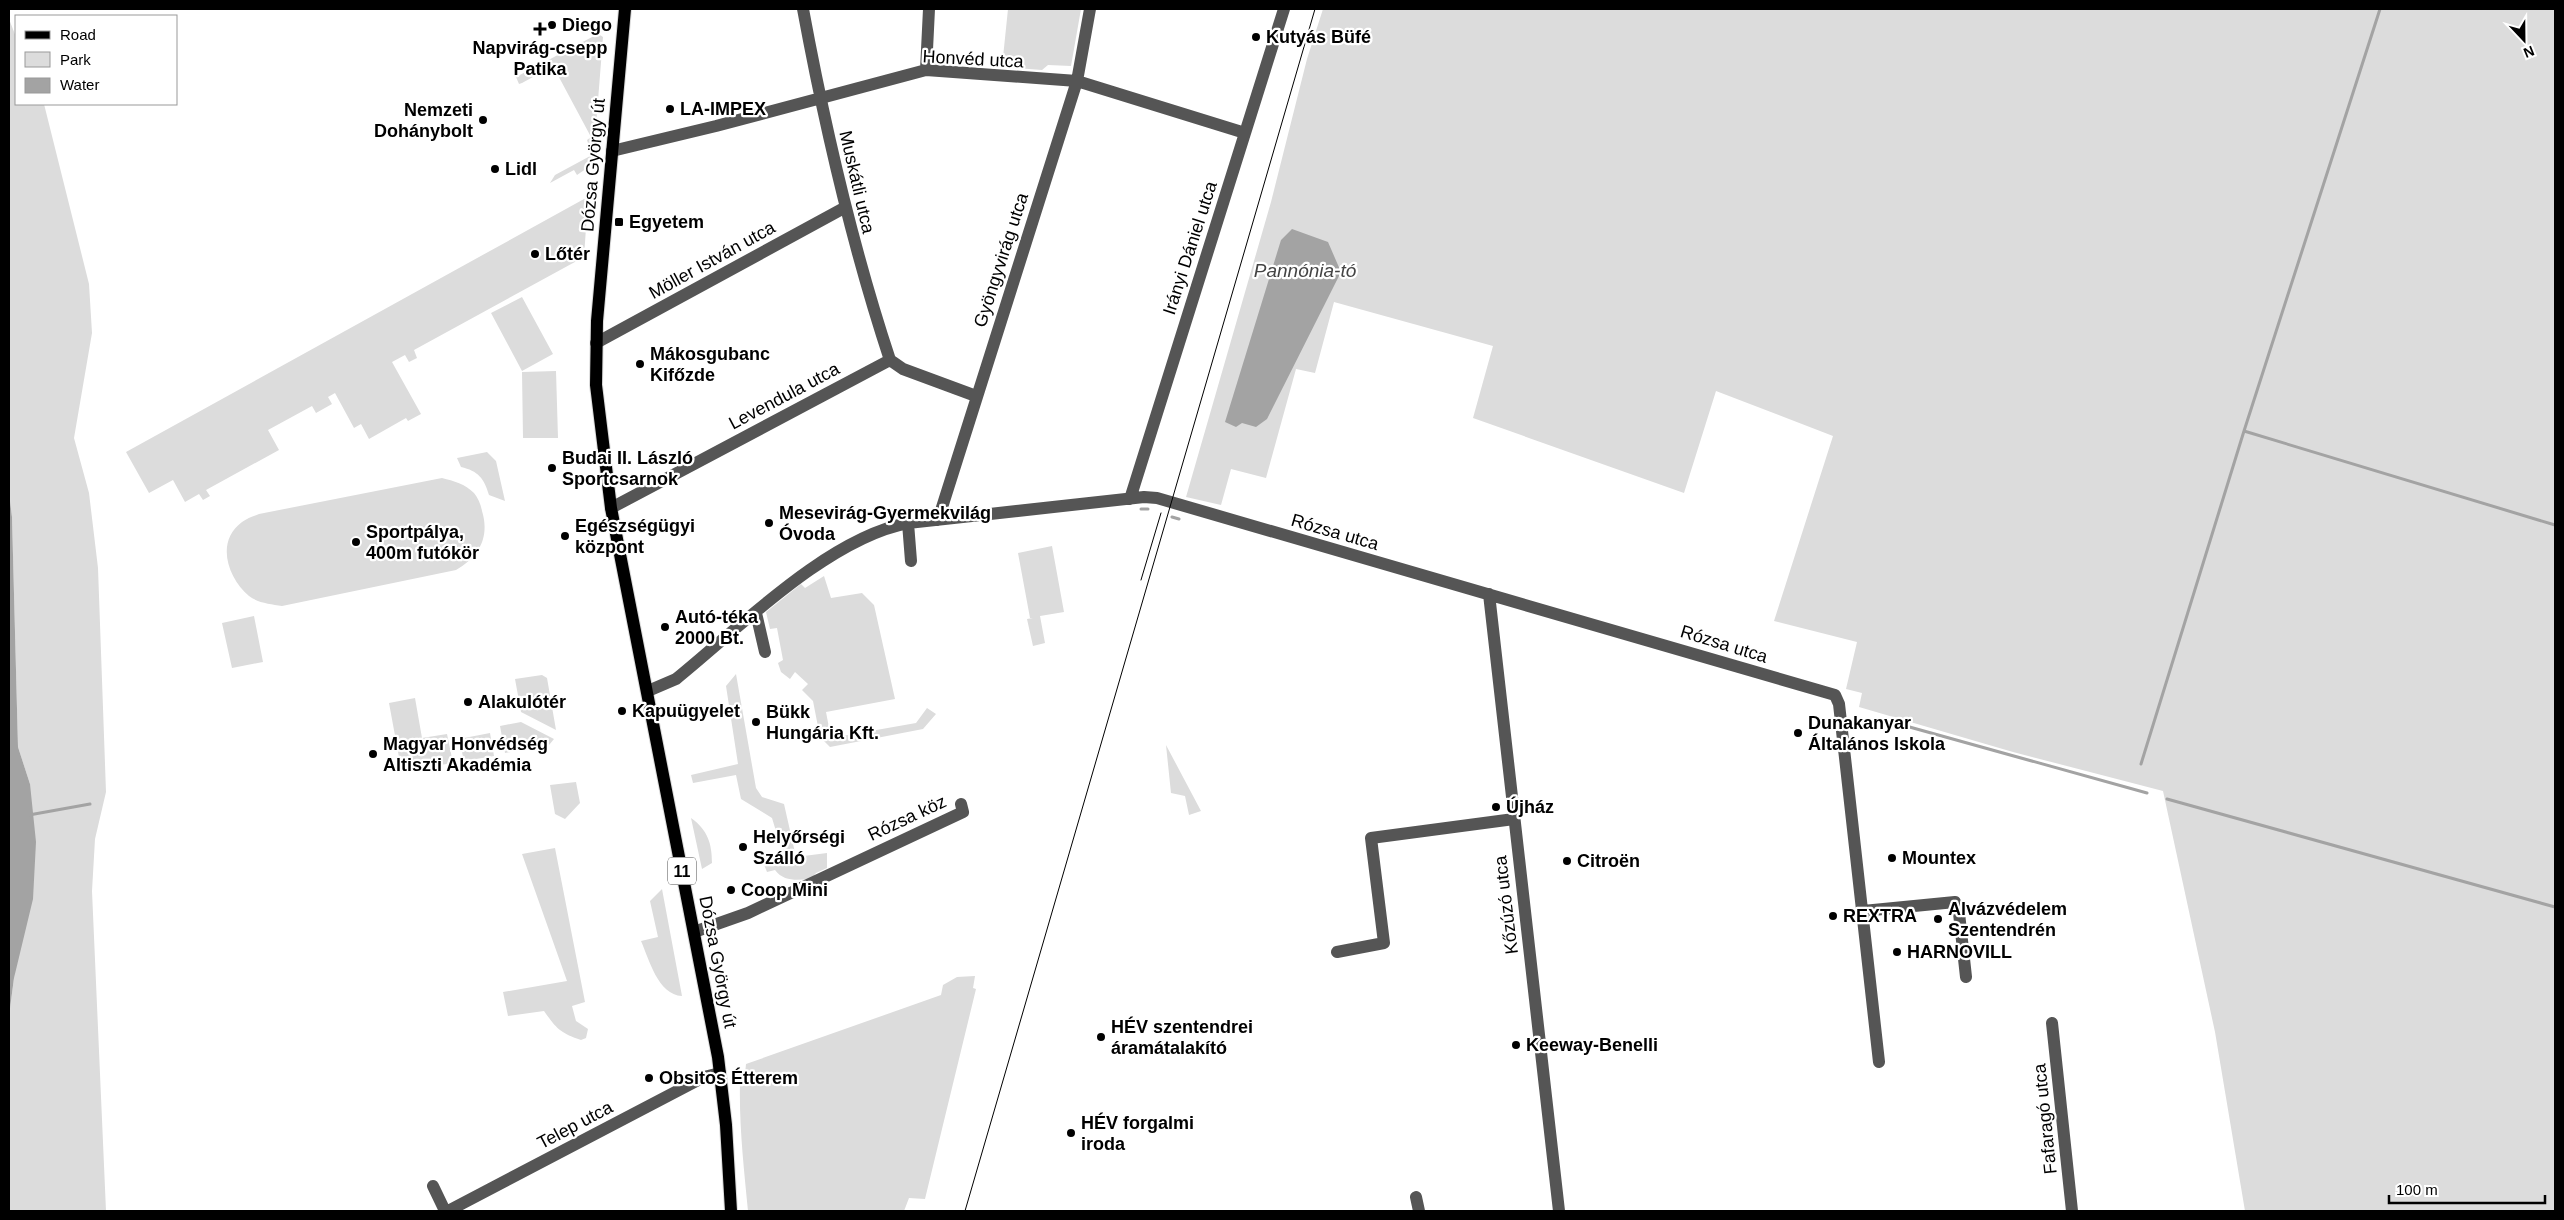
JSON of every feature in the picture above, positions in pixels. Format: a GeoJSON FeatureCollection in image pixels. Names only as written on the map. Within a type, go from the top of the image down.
{"type":"FeatureCollection","features":[{"type":"Feature","properties":{"kind":"main road","name":"Dózsa György út"},"geometry":{"type":"LineString","coordinates":[[624,9],[596,343],[596,385],[611,508],[648,691],[720,1073],[732,1186],[731,1211]]}},
{"type":"Feature","properties":{"kind":"street","name":"Muskátli utca"},"geometry":{"type":"LineString","coordinates":[[803,9],[819,97],[844,208],[864,283],[890,360]]}},
{"type":"Feature","properties":{"kind":"street"},"geometry":{"type":"LineString","coordinates":[[926,70],[929,9]]}},
{"type":"Feature","properties":{"kind":"street","name":"Gyöngyvirág utca"},"geometry":{"type":"LineString","coordinates":[[938,520],[1077,81],[1090,9]]}},
{"type":"Feature","properties":{"kind":"street","name":"Irányi Dániel utca"},"geometry":{"type":"LineString","coordinates":[[1130,498],[1284,9]]}},
{"type":"Feature","properties":{"kind":"street","name":"Honvéd utca"},"geometry":{"type":"LineString","coordinates":[[612,151],[716,126],[926,70],[1077,81],[1245,133]]}},
{"type":"Feature","properties":{"kind":"street","name":"Möller István utca"},"geometry":{"type":"LineString","coordinates":[[596,343],[844,208]]}},
{"type":"Feature","properties":{"kind":"street"},"geometry":{"type":"LineString","coordinates":[[890,360],[903,369],[976,396]]}},
{"type":"Feature","properties":{"kind":"street","name":"Levendula utca"},"geometry":{"type":"LineString","coordinates":[[611,508],[890,360]]}},
{"type":"Feature","properties":{"kind":"street","name":"Rózsa utca"},"geometry":{"type":"LineString","coordinates":[[648,691],[676,679],[756,613],[834,554],[872,534],[908,523],[1130,498],[1157,498],[1835,695],[1839,704],[1879,1062]]}},
{"type":"Feature","properties":{"kind":"street"},"geometry":{"type":"LineString","coordinates":[[908,523],[911,561]]}},
{"type":"Feature","properties":{"kind":"street","name":"Kőzúzó utca"},"geometry":{"type":"LineString","coordinates":[[1488,594],[1559,1211]]}},
{"type":"Feature","properties":{"kind":"street"},"geometry":{"type":"LineString","coordinates":[[756,613],[765,652]]}},
{"type":"Feature","properties":{"kind":"street","name":"Rózsa köz"},"geometry":{"type":"LineString","coordinates":[[694,932],[748,913],[835,866],[963,812],[961,804]]}},
{"type":"Feature","properties":{"kind":"street"},"geometry":{"type":"LineString","coordinates":[[1337,952],[1384,942],[1371,838],[1514,818]]}},
{"type":"Feature","properties":{"kind":"street"},"geometry":{"type":"LineString","coordinates":[[1863,911],[1955,902],[1959,913],[1966,976]]}},
{"type":"Feature","properties":{"kind":"street","name":"Fafaragó utca"},"geometry":{"type":"LineString","coordinates":[[2052,1023],[2072,1211]]}},
{"type":"Feature","properties":{"kind":"street","name":"Telep utca"},"geometry":{"type":"LineString","coordinates":[[446,1211],[704,1077],[720,1073]]}},
{"type":"Feature","properties":{"kind":"street"},"geometry":{"type":"LineString","coordinates":[[433,1186],[446,1211]]}},
{"type":"Feature","properties":{"kind":"street"},"geometry":{"type":"LineString","coordinates":[[1416,1197],[1419,1211]]}},
{"type":"Feature","properties":{"kind":"green space"},"geometry":{"type":"Polygon","coordinates":[[[1008,9],[1081,9],[1071,66],[1048,65],[1042,70],[1002,67],[1008,9]]]}},
{"type":"Feature","properties":{"kind":"green space"},"geometry":{"type":"Polygon","coordinates":[[[1323,9],[2555,9],[2555,1211],[2245,1211],[2215,1032],[2163,791],[2013,752],[1859,707],[1862,693],[1846,689],[1857,642],[1774,621],[1833,436],[1716,391],[1684,493],[1473,418],[1493,346],[1334,302],[1315,373],[1296,369],[1266,478],[1231,469],[1221,505],[1186,497],[1271,202],[1307,59],[1323,9]]]}},
{"type":"Feature","properties":{"kind":"green space"},"geometry":{"type":"Polygon","coordinates":[[[9,19],[15,34],[15,105],[44,105],[89,284],[92,333],[74,438],[89,493],[98,568],[106,792],[95,839],[92,891],[106,1211],[9,1211],[9,1016],[14,978],[30,784],[18,747],[12,517],[9,493],[9,19]]]}},
{"type":"Feature","properties":{"kind":"green space"},"geometry":{"type":"Polygon","coordinates":[[[600,35],[603,37],[593,164],[577,175],[574,170],[550,183],[555,175],[592,155],[587,140],[591,137],[553,66],[519,84],[516,77],[594,36],[600,35]]]}},
{"type":"Feature","properties":{"kind":"green space"},"geometry":{"type":"Polygon","coordinates":[[[584,199],[588,199],[584,257],[414,350],[417,358],[409,362],[405,355],[392,362],[421,414],[408,421],[406,418],[369,439],[361,424],[354,428],[335,393],[328,397],[332,404],[316,413],[312,406],[268,430],[279,450],[206,490],[210,496],[203,500],[199,494],[185,502],[173,480],[149,493],[126,452],[584,199]]]}},
{"type":"Feature","properties":{"kind":"green space"},"geometry":{"type":"Polygon","coordinates":[[[522,297],[553,354],[522,371],[491,313],[522,297]]]}},
{"type":"Feature","properties":{"kind":"green space"},"geometry":{"type":"Polygon","coordinates":[[[556,371],[558,438],[523,438],[522,372],[556,371]]]}},
{"type":"Feature","properties":{"kind":"green space"},"geometry":{"type":"Polygon","coordinates":[[[487,452],[496,461],[505,501],[489,495],[480,476],[461,467],[457,458],[487,452]]]}},
{"type":"Feature","properties":{"kind":"green space","name":"Sportpálya, 400m futókör"},"geometry":{"type":"Polygon","coordinates":[[[442,478],[463,485],[474,493],[480,504],[484,520],[485,529],[481,545],[471,559],[456,570],[282,606],[260,602],[249,596],[235,580],[230,570],[227,549],[229,539],[234,530],[250,517],[442,478]]]}},
{"type":"Feature","properties":{"kind":"green space"},"geometry":{"type":"Polygon","coordinates":[[[1052,546],[1064,612],[1040,616],[1045,643],[1033,646],[1027,619],[1033,618],[1030,618],[1018,553],[1052,546]]]}},
{"type":"Feature","properties":{"kind":"green space"},"geometry":{"type":"Polygon","coordinates":[[[824,576],[831,598],[862,593],[874,605],[895,699],[826,712],[831,738],[916,723],[927,708],[936,714],[923,729],[830,747],[820,737],[813,701],[802,690],[808,684],[795,672],[790,679],[781,672],[778,663],[783,660],[777,628],[770,629],[766,612],[801,584],[805,588],[824,576]]]}},
{"type":"Feature","properties":{"kind":"green space"},"geometry":{"type":"Polygon","coordinates":[[[254,616],[263,662],[232,668],[222,623],[254,616]]]}},
{"type":"Feature","properties":{"kind":"green space"},"geometry":{"type":"Polygon","coordinates":[[[736,674],[756,788],[762,797],[784,804],[796,857],[827,853],[827,868],[816,873],[811,879],[801,880],[782,877],[775,870],[767,872],[763,862],[782,851],[772,818],[741,799],[736,775],[693,783],[691,775],[738,764],[726,686],[736,674]]]}},
{"type":"Feature","properties":{"kind":"green space"},"geometry":{"type":"Polygon","coordinates":[[[542,675],[547,678],[556,730],[521,712],[515,679],[542,675]]]}},
{"type":"Feature","properties":{"kind":"green space"},"geometry":{"type":"Polygon","coordinates":[[[415,698],[422,738],[447,734],[453,763],[408,770],[401,768],[389,703],[415,698]]]}},
{"type":"Feature","properties":{"kind":"green space"},"geometry":{"type":"Polygon","coordinates":[[[521,722],[554,739],[549,745],[505,753],[500,726],[521,722]]]}},
{"type":"Feature","properties":{"kind":"green space"},"geometry":{"type":"Polygon","coordinates":[[[490,733],[494,756],[464,761],[459,739],[490,733]]]}},
{"type":"Feature","properties":{"kind":"green space"},"geometry":{"type":"Polygon","coordinates":[[[1166,745],[1201,811],[1189,815],[1185,796],[1171,793],[1166,745]]]}},
{"type":"Feature","properties":{"kind":"green space"},"geometry":{"type":"Polygon","coordinates":[[[576,782],[580,803],[565,819],[555,814],[550,785],[576,782]]]}},
{"type":"Feature","properties":{"kind":"green space"},"geometry":{"type":"Polygon","coordinates":[[[691,818],[701,827],[710,844],[712,863],[702,869],[691,818]]]}},
{"type":"Feature","properties":{"kind":"green space"},"geometry":{"type":"Polygon","coordinates":[[[555,848],[585,1002],[572,1006],[576,1021],[588,1029],[586,1038],[581,1040],[559,1029],[544,1011],[508,1016],[503,992],[567,981],[522,854],[555,848]]]}},
{"type":"Feature","properties":{"kind":"green space"},"geometry":{"type":"Polygon","coordinates":[[[662,889],[682,996],[667,990],[661,983],[651,966],[641,941],[658,937],[650,901],[662,889]]]}},
{"type":"Feature","properties":{"kind":"green space"},"geometry":{"type":"Polygon","coordinates":[[[975,976],[973,988],[976,989],[925,1199],[909,1198],[904,1211],[748,1211],[740,1099],[740,1083],[744,1084],[746,1064],[941,995],[943,985],[957,977],[975,976]]]}},
{"type":"Feature","properties":{"kind":"water","name":"Pannónia-tó"},"geometry":{"type":"Polygon","coordinates":[[[1292,229],[1328,242],[1341,272],[1267,419],[1256,427],[1242,423],[1236,427],[1225,422],[1281,240],[1292,229]]]}},
{"type":"Feature","properties":{"kind":"water"},"geometry":{"type":"Polygon","coordinates":[[[9,493],[12,517],[18,747],[30,784],[36,842],[33,899],[14,978],[9,1016],[9,493]]]}},
{"type":"Feature","properties":{"kind":"waterway"},"geometry":{"type":"LineString","coordinates":[[2141,764],[2244,431],[2380,9]]}},
{"type":"Feature","properties":{"kind":"waterway"},"geometry":{"type":"LineString","coordinates":[[2244,431],[2555,525]]}},
{"type":"Feature","properties":{"kind":"waterway"},"geometry":{"type":"LineString","coordinates":[[1141,509],[1148,509]]}},
{"type":"Feature","properties":{"kind":"waterway"},"geometry":{"type":"LineString","coordinates":[[1172,517],[1179,519]]}},
{"type":"Feature","properties":{"kind":"waterway"},"geometry":{"type":"LineString","coordinates":[[1888,721],[2147,793]]}},
{"type":"Feature","properties":{"kind":"waterway"},"geometry":{"type":"LineString","coordinates":[[2167,799],[2555,907]]}},
{"type":"Feature","properties":{"kind":"waterway"},"geometry":{"type":"LineString","coordinates":[[29,815],[90,804]]}},
{"type":"Feature","properties":{"kind":"tram line"},"geometry":{"type":"LineString","coordinates":[[965,1211],[1315,9]]}},
{"type":"Feature","properties":{"kind":"tram line"},"geometry":{"type":"LineString","coordinates":[[1141,580],[1161,513]]}},
{"type":"Feature","properties":{"kind":"place","name":"Diego"},"geometry":{"type":"Point","coordinates":[552,25]}},
{"type":"Feature","properties":{"kind":"place","name":"Napvirág-csepp Patika"},"geometry":{"type":"Point","coordinates":[540,29]}},
{"type":"Feature","properties":{"kind":"place","name":"Kutyás Büfé"},"geometry":{"type":"Point","coordinates":[1256,37]}},
{"type":"Feature","properties":{"kind":"place","name":"LA-IMPEX"},"geometry":{"type":"Point","coordinates":[670,109]}},
{"type":"Feature","properties":{"kind":"place","name":"Nemzeti Dohánybolt"},"geometry":{"type":"Point","coordinates":[483,120]}},
{"type":"Feature","properties":{"kind":"place","name":"Lidl"},"geometry":{"type":"Point","coordinates":[495,169]}},
{"type":"Feature","properties":{"kind":"place","name":"Egyetem"},"geometry":{"type":"Point","coordinates":[619,222]}},
{"type":"Feature","properties":{"kind":"place","name":"Lőtér"},"geometry":{"type":"Point","coordinates":[535,254]}},
{"type":"Feature","properties":{"kind":"place","name":"Mákosgubanc Kifőzde"},"geometry":{"type":"Point","coordinates":[640,364]}},
{"type":"Feature","properties":{"kind":"place","name":"Budai II. László Sportcsarnok"},"geometry":{"type":"Point","coordinates":[552,468]}},
{"type":"Feature","properties":{"kind":"place","name":"Mesevirág-Gyermekvilág Óvoda"},"geometry":{"type":"Point","coordinates":[769,523]}},
{"type":"Feature","properties":{"kind":"place","name":"Egészségügyi központ"},"geometry":{"type":"Point","coordinates":[565,536]}},
{"type":"Feature","properties":{"kind":"place","name":"Sportpálya, 400m futókör"},"geometry":{"type":"Point","coordinates":[356,542]}},
{"type":"Feature","properties":{"kind":"place","name":"Autó-téka 2000 Bt."},"geometry":{"type":"Point","coordinates":[665,627]}},
{"type":"Feature","properties":{"kind":"place","name":"Alakulótér"},"geometry":{"type":"Point","coordinates":[468,702]}},
{"type":"Feature","properties":{"kind":"place","name":"Kapuügyelet"},"geometry":{"type":"Point","coordinates":[622,711]}},
{"type":"Feature","properties":{"kind":"place","name":"Bükk Hungária Kft."},"geometry":{"type":"Point","coordinates":[756,722]}},
{"type":"Feature","properties":{"kind":"place","name":"Dunakanyar Általános Iskola"},"geometry":{"type":"Point","coordinates":[1798,733]}},
{"type":"Feature","properties":{"kind":"place","name":"Magyar Honvédség Altiszti Akadémia"},"geometry":{"type":"Point","coordinates":[373,754]}},
{"type":"Feature","properties":{"kind":"place","name":"Újház"},"geometry":{"type":"Point","coordinates":[1496,807]}},
{"type":"Feature","properties":{"kind":"place","name":"Helyőrségi Szálló"},"geometry":{"type":"Point","coordinates":[743,847]}},
{"type":"Feature","properties":{"kind":"place","name":"Mountex"},"geometry":{"type":"Point","coordinates":[1892,858]}},
{"type":"Feature","properties":{"kind":"place","name":"Citroën"},"geometry":{"type":"Point","coordinates":[1567,861]}},
{"type":"Feature","properties":{"kind":"place","name":"Coop Mini"},"geometry":{"type":"Point","coordinates":[731,890]}},
{"type":"Feature","properties":{"kind":"place","name":"REXTRA"},"geometry":{"type":"Point","coordinates":[1833,916]}},
{"type":"Feature","properties":{"kind":"place","name":"Alvázvédelem Szentendrén"},"geometry":{"type":"Point","coordinates":[1938,919]}},
{"type":"Feature","properties":{"kind":"place","name":"HARNOVILL"},"geometry":{"type":"Point","coordinates":[1897,952]}},
{"type":"Feature","properties":{"kind":"place","name":"HÉV szentendrei áramátalakító"},"geometry":{"type":"Point","coordinates":[1101,1037]}},
{"type":"Feature","properties":{"kind":"place","name":"Keeway-Benelli"},"geometry":{"type":"Point","coordinates":[1516,1045]}},
{"type":"Feature","properties":{"kind":"place","name":"Obsitos Étterem"},"geometry":{"type":"Point","coordinates":[649,1078]}},
{"type":"Feature","properties":{"kind":"place","name":"HÉV forgalmi iroda"},"geometry":{"type":"Point","coordinates":[1071,1133]}}]}
